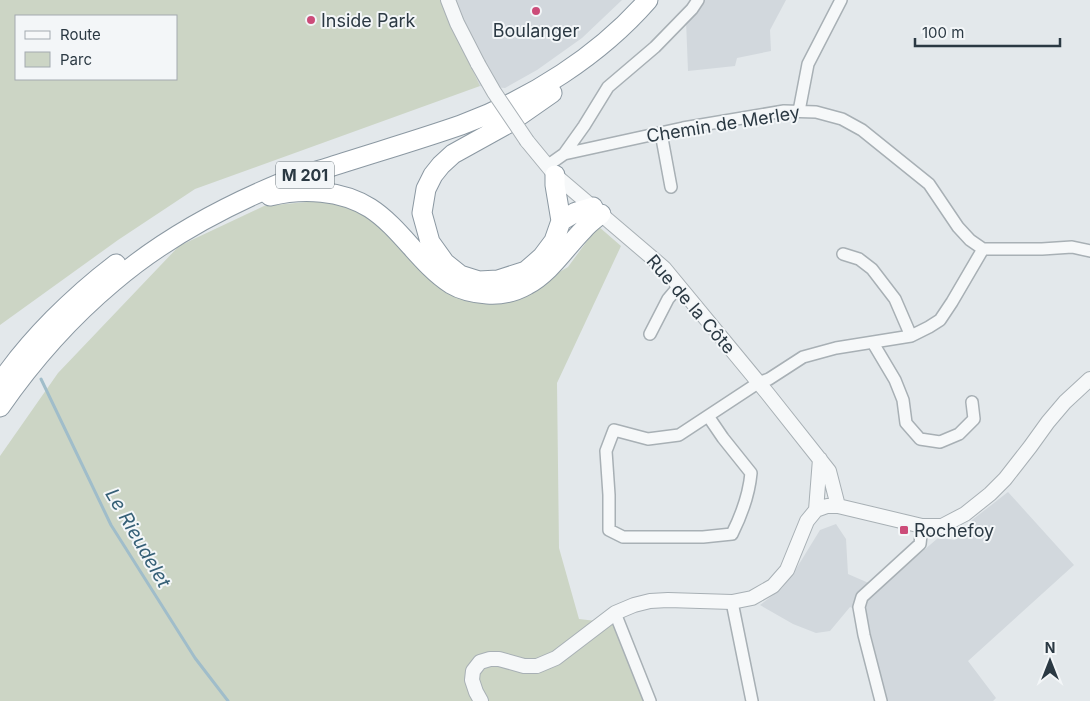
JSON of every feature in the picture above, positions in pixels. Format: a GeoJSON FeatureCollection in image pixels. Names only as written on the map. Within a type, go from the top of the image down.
{"type":"FeatureCollection","features":[{"type":"Feature","properties":{"kind":"highway","name":"M 201"},"geometry":{"type":"LineString","coordinates":[[0,384],[10,369],[46,327],[88,286],[132,252],[162,232],[199,211],[278,174],[461,118],[536,84],[605,36],[640,0]]}},
{"type":"Feature","properties":{"kind":"highway","name":"M 201"},"geometry":{"type":"LineString","coordinates":[[0,407],[42,352],[77,314],[112,282],[139,261],[197,223],[282,182],[461,124],[500,108],[533,91],[592,53],[638,12],[648,0]]}},
{"type":"Feature","properties":{"kind":"highway"},"geometry":{"type":"LineString","coordinates":[[551,170],[561,221],[554,241],[542,257],[526,271],[498,280],[479,281],[460,275],[445,263],[430,242],[422,213],[426,189],[433,175],[453,154],[508,123],[584,68],[632,25],[655,0]]}},
{"type":"Feature","properties":{"kind":"highway"},"geometry":{"type":"LineString","coordinates":[[197,223],[272,195],[307,191],[352,198],[371,209],[395,229],[434,270],[451,284],[476,293],[494,294],[526,287],[538,278],[559,258],[597,210]]}},
{"type":"Feature","properties":{"kind":"highway"},"geometry":{"type":"LineString","coordinates":[[561,221],[576,212],[597,210]]}},
{"type":"Feature","properties":{"kind":"street","name":"Rue de la Côte"},"geometry":{"type":"LineString","coordinates":[[448,0],[457,23],[478,64],[494,92],[528,141],[551,170],[664,268],[820,458],[829,471],[838,506]]}},
{"type":"Feature","properties":{"kind":"street"},"geometry":{"type":"LineString","coordinates":[[564,154],[608,87],[655,47],[692,9],[698,0]]}},
{"type":"Feature","properties":{"kind":"street"},"geometry":{"type":"LineString","coordinates":[[799,111],[808,64],[841,0]]}},
{"type":"Feature","properties":{"kind":"street","name":"Chemin de Merley"},"geometry":{"type":"LineString","coordinates":[[551,170],[564,154],[692,126],[784,111],[816,112],[842,120],[862,130],[928,184],[958,227],[983,250]]}},
{"type":"Feature","properties":{"kind":"street"},"geometry":{"type":"LineString","coordinates":[[661,133],[671,187]]}},
{"type":"Feature","properties":{"kind":"street"},"geometry":{"type":"LineString","coordinates":[[708,416],[751,473],[742,514],[732,534],[703,537],[623,537],[610,530],[610,495],[606,451],[614,430],[648,439],[679,435],[758,383],[769,379],[803,357],[836,348],[911,336],[940,320],[983,250],[1072,247],[1090,251]]}},
{"type":"Feature","properties":{"kind":"street"},"geometry":{"type":"LineString","coordinates":[[843,254],[860,259],[872,269],[895,299],[911,336]]}},
{"type":"Feature","properties":{"kind":"street"},"geometry":{"type":"LineString","coordinates":[[650,334],[668,300],[679,286]]}},
{"type":"Feature","properties":{"kind":"street"},"geometry":{"type":"LineString","coordinates":[[873,342],[895,380],[903,400],[906,423],[920,439],[940,442],[959,434],[974,419],[972,402]]}},
{"type":"Feature","properties":{"kind":"street"},"geometry":{"type":"LineString","coordinates":[[481,701],[472,680],[473,671],[480,662],[499,659],[524,666],[537,666],[556,658],[615,613],[634,605],[650,601],[668,600],[732,602],[752,598],[774,586],[787,570],[807,521],[816,510],[827,506],[838,506],[922,526],[942,526],[965,514],[1005,479],[1053,415],[1090,379]]}},
{"type":"Feature","properties":{"kind":"street"},"geometry":{"type":"LineString","coordinates":[[816,510],[820,458]]}},
{"type":"Feature","properties":{"kind":"street"},"geometry":{"type":"LineString","coordinates":[[881,701],[859,607],[862,597],[920,544],[922,526]]}},
{"type":"Feature","properties":{"kind":"street"},"geometry":{"type":"LineString","coordinates":[[732,602],[752,701]]}},
{"type":"Feature","properties":{"kind":"street"},"geometry":{"type":"LineString","coordinates":[[615,613],[650,701]]}},
{"type":"Feature","properties":{"kind":"shaded area"},"geometry":{"type":"Polygon","coordinates":[[[449,0],[622,0],[582,38],[537,70],[505,88],[480,86],[459,40],[449,0]]]}},
{"type":"Feature","properties":{"kind":"shaded area"},"geometry":{"type":"Polygon","coordinates":[[[699,0],[786,0],[770,30],[771,51],[737,58],[735,66],[688,71],[686,20],[699,0]]]}},
{"type":"Feature","properties":{"kind":"shaded area"},"geometry":{"type":"Polygon","coordinates":[[[1008,492],[1074,565],[968,661],[996,698],[993,701],[887,701],[866,614],[850,607],[830,631],[816,633],[793,624],[760,605],[782,588],[820,530],[836,524],[846,539],[848,574],[880,588],[938,538],[955,540],[969,526],[972,520],[1008,492]]]}},
{"type":"Feature","properties":{"kind":"green space"},"geometry":{"type":"Polygon","coordinates":[[[0,0],[449,0],[459,40],[480,86],[195,189],[118,240],[0,325],[0,0]]]}},
{"type":"Feature","properties":{"kind":"green space"},"geometry":{"type":"Polygon","coordinates":[[[328,200],[372,218],[519,296],[568,267],[598,226],[621,246],[557,383],[559,548],[579,619],[613,623],[644,701],[0,701],[0,456],[58,373],[179,246],[264,206],[328,200]]]}},
{"type":"Feature","properties":{"kind":"waterway","name":"Le Rieudelet"},"geometry":{"type":"LineString","coordinates":[[41,379],[111,525],[195,658],[228,701]]}},
{"type":"Feature","properties":{"kind":"place","name":"Boulanger"},"geometry":{"type":"Point","coordinates":[536,11]}},
{"type":"Feature","properties":{"kind":"place","name":"Inside Park"},"geometry":{"type":"Point","coordinates":[311,20]}},
{"type":"Feature","properties":{"kind":"place","name":"Rochefoy"},"geometry":{"type":"Point","coordinates":[904,530]}}]}
